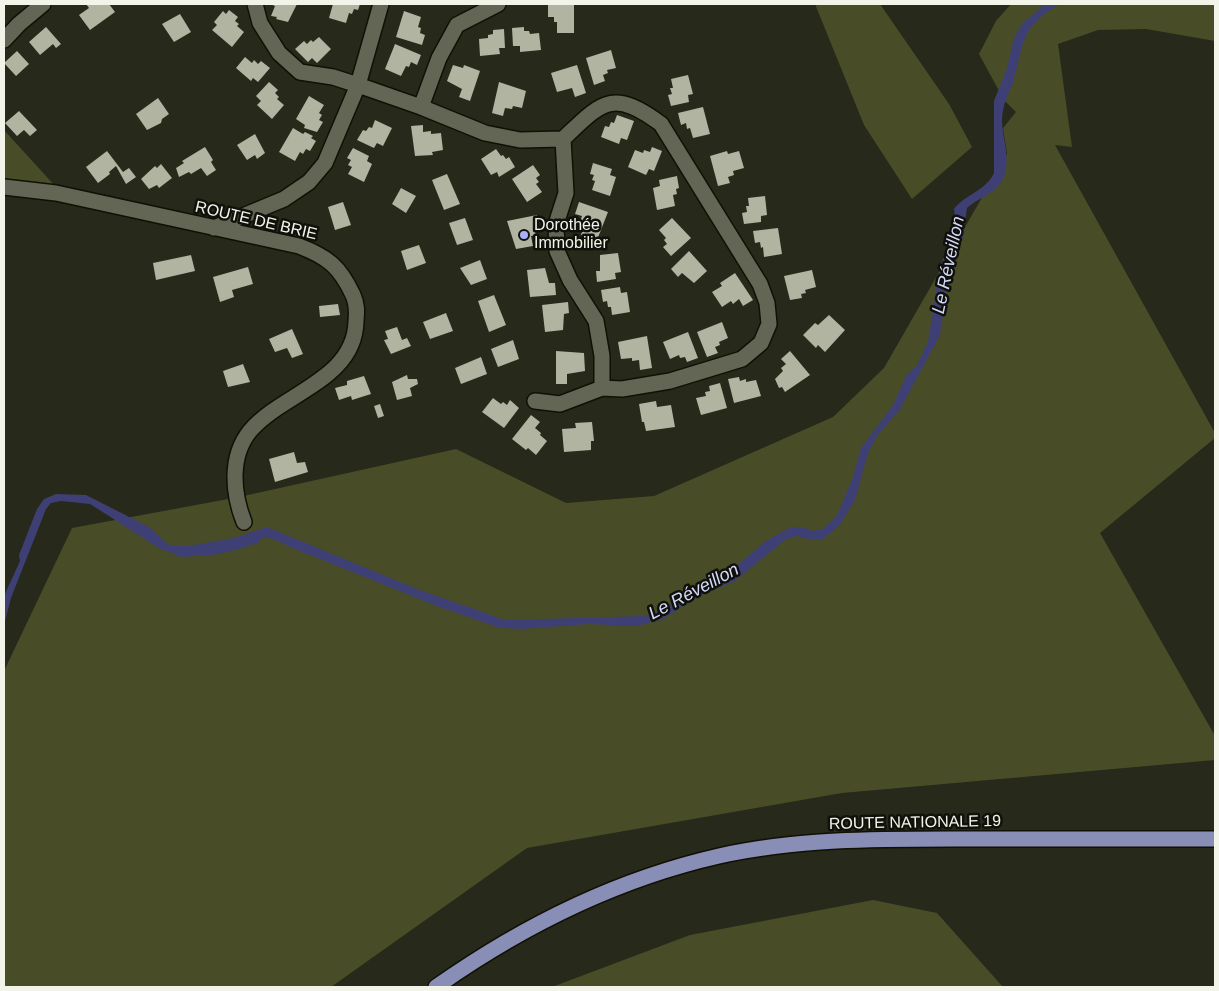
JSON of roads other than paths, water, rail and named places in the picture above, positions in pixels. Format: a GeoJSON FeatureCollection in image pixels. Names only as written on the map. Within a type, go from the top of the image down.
{"type":"FeatureCollection","features":[{"type":"Feature","properties":{"kind":"main road","name":"ROUTE NATIONALE 19"},"geometry":{"type":"LineString","coordinates":[[436,987],[510,939],[561,912],[657,875],[719,856],[766,848],[865,839],[1215,839]]}},
{"type":"Feature","properties":{"kind":"street"},"geometry":{"type":"LineString","coordinates":[[4,40],[19,24],[43,4]]}},
{"type":"Feature","properties":{"kind":"street"},"geometry":{"type":"LineString","coordinates":[[256,4],[260,23],[279,53],[300,72],[334,77],[421,107],[486,133],[520,140],[563,139],[596,108],[615,103],[639,108],[661,124],[760,284],[767,303],[769,324],[761,343],[742,359],[670,381],[622,389],[602,388],[560,404],[535,401]]}},
{"type":"Feature","properties":{"kind":"street"},"geometry":{"type":"LineString","coordinates":[[214,228],[284,199],[309,182],[325,163],[358,85],[381,4]]}},
{"type":"Feature","properties":{"kind":"street"},"geometry":{"type":"LineString","coordinates":[[421,107],[439,58],[457,25],[498,4]]}},
{"type":"Feature","properties":{"kind":"street"},"geometry":{"type":"LineString","coordinates":[[563,139],[566,193],[556,224],[557,252],[570,280],[596,321],[602,356],[602,388]]}},
{"type":"Feature","properties":{"kind":"street","name":"ROUTE DE BRIE"},"geometry":{"type":"LineString","coordinates":[[4,187],[56,193],[299,246],[322,255],[344,275],[357,303],[356,332],[346,354],[326,376],[274,412],[250,432],[240,452],[234,478],[237,503],[244,522]]}},
{"type":"Feature","properties":{"kind":"water","name":"Le Réveillon"},"geometry":{"type":"Polygon","coordinates":[[[1045,4],[1060,4],[1037,20],[1030,28],[1022,46],[1002,119],[1006,148],[1006,169],[1001,182],[993,191],[967,208],[963,238],[949,270],[940,335],[899,411],[878,434],[868,453],[855,500],[839,526],[823,539],[811,540],[798,536],[786,539],[735,581],[699,596],[663,619],[637,626],[588,624],[523,629],[500,628],[437,606],[274,539],[263,537],[258,543],[235,550],[212,555],[182,557],[159,548],[90,504],[61,501],[51,503],[46,509],[11,598],[4,625],[4,596],[20,561],[19,555],[37,509],[44,499],[56,494],[86,495],[149,527],[169,545],[188,546],[234,538],[267,527],[417,589],[505,620],[645,616],[664,610],[714,578],[730,571],[766,541],[791,527],[803,527],[812,531],[823,529],[836,517],[852,480],[861,448],[893,405],[907,374],[916,367],[928,342],[940,266],[956,226],[954,209],[986,184],[994,173],[994,101],[1007,68],[1014,38],[1022,24],[1045,4]]]}},
{"type":"Feature","properties":{"kind":"place","name":"Dorothée Immobilier"},"geometry":{"type":"Point","coordinates":[524,235]}}]}
